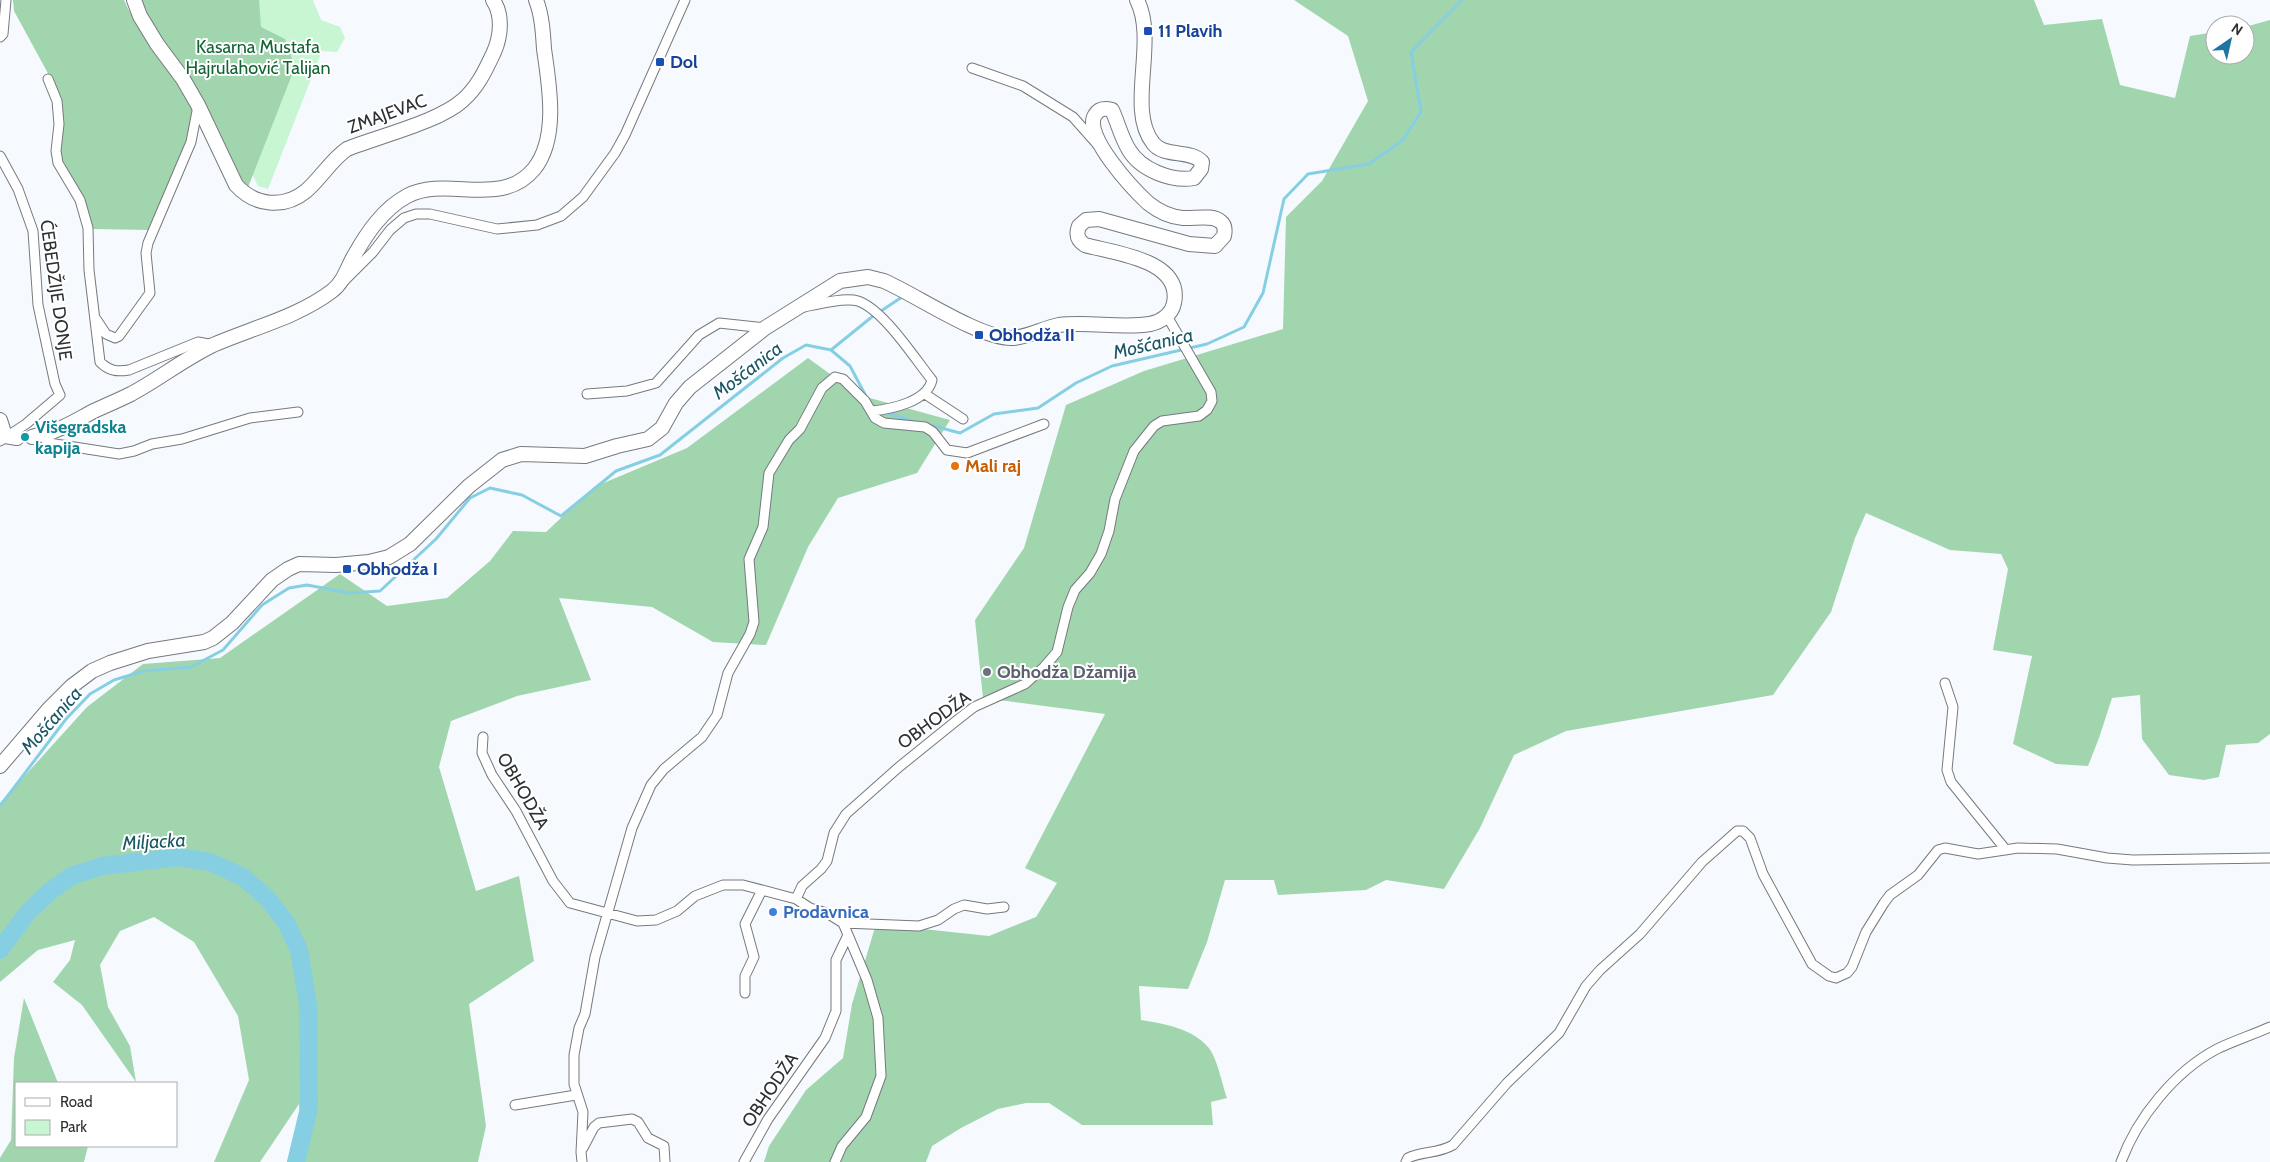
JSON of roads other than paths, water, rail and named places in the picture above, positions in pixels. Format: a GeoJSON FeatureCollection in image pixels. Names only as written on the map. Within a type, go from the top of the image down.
{"type":"FeatureCollection","features":[{"type":"Feature","properties":{"kind":"main road","name":"ZMAJEVAC"},"geometry":{"type":"LineString","coordinates":[[134,0],[140,16],[157,44],[183,79],[198,105],[232,179],[245,195],[255,200],[271,203],[293,198],[305,191],[337,156],[347,149],[436,116],[463,100],[483,76],[498,42],[500,15],[493,0]]}},
{"type":"Feature","properties":{"kind":"main road"},"geometry":{"type":"LineString","coordinates":[[36,435],[54,432],[131,394],[189,358],[214,345],[285,317],[325,296],[341,284],[354,256],[371,229],[387,210],[408,196],[424,190],[442,188],[482,191],[513,186],[525,178],[535,168],[546,141],[550,118],[550,94],[540,16],[536,0]]}},
{"type":"Feature","properties":{"kind":"main road"},"geometry":{"type":"LineString","coordinates":[[0,766],[48,710],[72,686],[92,671],[148,651],[204,642],[213,638],[232,623],[272,580],[288,568],[299,564],[352,563],[390,557],[410,544],[469,486],[502,460],[521,454],[585,456],[648,439],[662,428],[676,403],[690,387],[765,328],[840,281],[853,277],[868,277],[898,287],[990,334],[1012,338],[1059,325],[1151,324],[1167,316],[1174,306],[1175,298],[1171,281],[1158,268],[1144,260],[1129,255],[1085,245],[1077,237],[1079,226],[1086,220],[1099,219],[1189,244],[1215,246],[1224,236],[1224,226],[1220,221],[1215,219],[1181,218],[1165,214],[1150,205],[1128,183],[1100,146],[1093,124],[1094,116],[1099,110],[1106,108],[1112,110],[1130,152],[1148,168],[1160,174],[1184,180],[1194,178],[1201,169],[1202,162],[1197,157],[1162,150],[1155,146],[1145,127],[1142,107],[1144,24],[1137,0]]}},
{"type":"Feature","properties":{"kind":"main road"},"geometry":{"type":"LineString","coordinates":[[0,420],[8,438]]}},
{"type":"Feature","properties":{"kind":"street"},"geometry":{"type":"LineString","coordinates":[[0,38],[3,34],[6,0]]}},
{"type":"Feature","properties":{"kind":"street"},"geometry":{"type":"LineString","coordinates":[[341,284],[355,272],[390,230],[404,218],[416,214],[430,214],[497,229],[537,225],[561,216],[573,207],[615,153],[625,135],[685,0]]}},
{"type":"Feature","properties":{"kind":"street"},"geometry":{"type":"LineString","coordinates":[[972,68],[1023,86],[1073,117],[1100,146]]}},
{"type":"Feature","properties":{"kind":"street"},"geometry":{"type":"LineString","coordinates":[[48,79],[57,101],[59,124],[56,151],[58,163],[80,200],[88,228],[89,270],[100,362],[106,368],[118,372],[129,370],[198,342],[214,345]]}},
{"type":"Feature","properties":{"kind":"street"},"geometry":{"type":"LineString","coordinates":[[95,317],[106,334],[115,338],[119,336],[150,293],[146,253],[148,243],[191,142],[198,105]]}},
{"type":"Feature","properties":{"kind":"street","name":"ĆEBEDŽIJE DONJE"},"geometry":{"type":"LineString","coordinates":[[0,156],[18,189],[33,231],[38,305],[54,384],[60,395],[8,438]]}},
{"type":"Feature","properties":{"kind":"street"},"geometry":{"type":"LineString","coordinates":[[794,309],[822,303],[856,301],[871,307],[898,336],[932,380],[930,388],[925,394],[890,409],[872,411]]}},
{"type":"Feature","properties":{"kind":"street","name":"OBHODŽA"},"geometry":{"type":"LineString","coordinates":[[796,899],[802,886],[822,869],[827,861],[834,833],[846,814],[899,767],[974,707],[1025,684],[1057,652],[1063,635],[1068,607],[1075,590],[1090,573],[1102,554],[1116,499],[1134,451],[1154,426],[1162,421],[1199,416],[1207,410],[1212,401],[1212,392],[1167,316]]}},
{"type":"Feature","properties":{"kind":"street"},"geometry":{"type":"LineString","coordinates":[[587,394],[627,390],[656,383],[699,334],[719,323],[765,328]]}},
{"type":"Feature","properties":{"kind":"street"},"geometry":{"type":"LineString","coordinates":[[581,1157],[583,1112],[574,1084],[574,1055],[585,1014],[595,957],[607,912],[632,828],[651,785],[664,769],[702,737],[713,723],[717,715],[728,673],[750,634],[754,622],[750,559],[762,527],[769,473],[789,440],[800,429],[822,388],[834,377],[843,379],[872,411],[875,418],[884,423],[925,427],[933,432],[947,450],[966,453],[1044,424]]}},
{"type":"Feature","properties":{"kind":"street"},"geometry":{"type":"LineString","coordinates":[[925,394],[963,419]]}},
{"type":"Feature","properties":{"kind":"street"},"geometry":{"type":"LineString","coordinates":[[36,435],[49,443],[119,454],[152,444],[182,439],[250,418],[298,412]]}},
{"type":"Feature","properties":{"kind":"street"},"geometry":{"type":"LineString","coordinates":[[1945,683],[1953,707],[1947,770],[1951,782],[2006,850]]}},
{"type":"Feature","properties":{"kind":"street","name":"OBHODŽA"},"geometry":{"type":"LineString","coordinates":[[483,738],[482,753],[492,776],[516,811],[560,892],[570,903],[637,921],[656,920],[677,911],[695,896],[723,885],[743,885],[796,899],[810,908],[827,913],[843,924],[920,926],[938,920],[954,909],[964,905],[987,909],[1004,907]]}},
{"type":"Feature","properties":{"kind":"street"},"geometry":{"type":"LineString","coordinates":[[1406,1162],[1408,1158],[1415,1155],[1444,1151],[1453,1145],[1512,1077],[1559,1033],[1586,986],[1600,970],[1640,934],[1702,862],[1733,832],[1743,831],[1750,838],[1763,874],[1812,964],[1829,976],[1836,978],[1847,973],[1852,966],[1866,932],[1884,903],[1918,874],[1938,850],[1945,848],[1978,854],[2018,848],[2057,849],[2107,858],[2133,860],[2270,858]]}},
{"type":"Feature","properties":{"kind":"street"},"geometry":{"type":"LineString","coordinates":[[745,993],[746,976],[754,957],[745,924],[762,890]]}},
{"type":"Feature","properties":{"kind":"street"},"geometry":{"type":"LineString","coordinates":[[835,1162],[842,1146],[866,1117],[881,1076],[878,1018],[867,980],[843,924]]}},
{"type":"Feature","properties":{"kind":"street","name":"OBHODŽA"},"geometry":{"type":"LineString","coordinates":[[744,1162],[768,1119],[826,1038],[832,1025],[836,1011],[836,960],[848,934]]}},
{"type":"Feature","properties":{"kind":"street"},"geometry":{"type":"LineString","coordinates":[[2122,1162],[2139,1126],[2163,1094],[2188,1068],[2216,1049],[2270,1028]]}},
{"type":"Feature","properties":{"kind":"street"},"geometry":{"type":"LineString","coordinates":[[515,1105],[576,1094]]}},
{"type":"Feature","properties":{"kind":"street"},"geometry":{"type":"LineString","coordinates":[[581,1157],[594,1127],[599,1123],[632,1119],[638,1122],[648,1138],[664,1146],[665,1162]]}},
{"type":"Feature","properties":{"kind":"waterway","name":"Mošćanica"},"geometry":{"type":"LineString","coordinates":[[930,425],[960,433],[994,414],[1038,408],[1076,383],[1112,366],[1207,344],[1244,327],[1263,293],[1284,199],[1308,174],[1369,164],[1403,140],[1421,112],[1411,52],[1462,0]]}},
{"type":"Feature","properties":{"kind":"waterway"},"geometry":{"type":"LineString","coordinates":[[881,311],[902,297]]}},
{"type":"Feature","properties":{"kind":"waterway"},"geometry":{"type":"LineString","coordinates":[[831,350],[873,316]]}},
{"type":"Feature","properties":{"kind":"waterway","name":"Mošćanica"},"geometry":{"type":"LineString","coordinates":[[0,806],[66,719],[90,694],[114,680],[144,671],[191,667],[223,650],[262,605],[289,588],[307,585],[349,593],[380,591],[436,539],[470,498],[490,488],[522,495],[561,516],[616,471],[660,455],[783,358],[806,345],[831,350],[850,366],[868,400]]}},
{"type":"Feature","properties":{"kind":"waterway","name":"Mošćanica"},"geometry":{"type":"LineString","coordinates":[[884,412],[919,423]]}},
{"type":"Feature","properties":{"kind":"waterway","name":"Miljacka"},"geometry":{"type":"LineString","coordinates":[[0,950],[28,912],[49,892],[71,876],[102,866],[179,857],[210,862],[243,877],[267,898],[287,924],[299,950],[308,1005],[309,1108],[296,1162]]}},
{"type":"Feature","properties":{"kind":"place","name":"11 Plavih"},"geometry":{"type":"Point","coordinates":[1148,31]}},
{"type":"Feature","properties":{"kind":"place","name":"Dol"},"geometry":{"type":"Point","coordinates":[660,62]}},
{"type":"Feature","properties":{"kind":"place","name":"Obhodža II"},"geometry":{"type":"Point","coordinates":[979,335]}},
{"type":"Feature","properties":{"kind":"place","name":"Višegradska kapija"},"geometry":{"type":"Point","coordinates":[25,437]}},
{"type":"Feature","properties":{"kind":"place","name":"Mali raj"},"geometry":{"type":"Point","coordinates":[955,466]}},
{"type":"Feature","properties":{"kind":"place","name":"Obhodža I"},"geometry":{"type":"Point","coordinates":[347,569]}},
{"type":"Feature","properties":{"kind":"place","name":"Obhodža Džamija"},"geometry":{"type":"Point","coordinates":[987,672]}},
{"type":"Feature","properties":{"kind":"place","name":"Prodavnica"},"geometry":{"type":"Point","coordinates":[773,912]}},
{"type":"Feature","properties":{"kind":"park label","name":"Kasarna Mustafa Hajrulahović Talijan"},"geometry":{"type":"Point","coordinates":[258,57]}}]}
